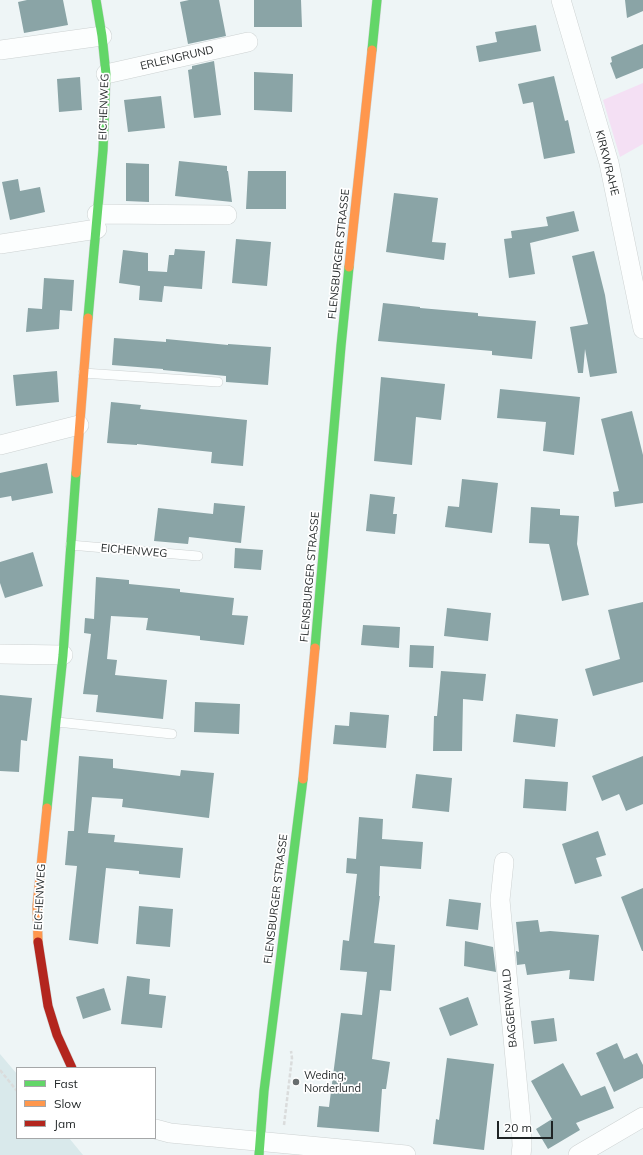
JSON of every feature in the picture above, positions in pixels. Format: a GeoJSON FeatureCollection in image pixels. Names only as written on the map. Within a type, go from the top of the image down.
{"type":"FeatureCollection","features":[{"type":"Feature","properties":{"kind":"street","name":"EICHENWEG"},"geometry":{"type":"LineString","coordinates":[[72,1067],[57,1035],[48,1006],[38,948],[37,906],[63,655],[83,374],[103,150],[106,74],[96,0]]}},
{"type":"Feature","properties":{"kind":"street","name":"FLENSBURGER STRASSE"},"geometry":{"type":"LineString","coordinates":[[259,1148],[264,1091],[306,751],[342,346],[377,0]]}},
{"type":"Feature","properties":{"kind":"street","name":"KIRKWRAHE"},"geometry":{"type":"LineString","coordinates":[[561,0],[609,163],[643,329]]}},
{"type":"Feature","properties":{"kind":"street"},"geometry":{"type":"LineString","coordinates":[[0,50],[102,36]]}},
{"type":"Feature","properties":{"kind":"street","name":"ERLENGRUND"},"geometry":{"type":"LineString","coordinates":[[106,74],[248,42]]}},
{"type":"Feature","properties":{"kind":"street"},"geometry":{"type":"LineString","coordinates":[[0,244],[97,222],[227,215]]}},
{"type":"Feature","properties":{"kind":"street"},"geometry":{"type":"LineString","coordinates":[[0,445],[79,425]]}},
{"type":"Feature","properties":{"kind":"street"},"geometry":{"type":"LineString","coordinates":[[0,654],[63,655]]}},
{"type":"Feature","properties":{"kind":"street","name":"BAGGERWALD"},"geometry":{"type":"LineString","coordinates":[[504,862],[500,900],[521,1122],[521,1155]]}},
{"type":"Feature","properties":{"kind":"street"},"geometry":{"type":"LineString","coordinates":[[578,1155],[643,1117]]}},
{"type":"Feature","properties":{"kind":"street"},"geometry":{"type":"LineString","coordinates":[[156,1129],[259,1148],[406,1155]]}},
{"type":"Feature","properties":{"kind":"lane"},"geometry":{"type":"LineString","coordinates":[[83,374],[218,382]]}},
{"type":"Feature","properties":{"kind":"lane","name":"EICHENWEG"},"geometry":{"type":"LineString","coordinates":[[70,545],[198,556]]}},
{"type":"Feature","properties":{"kind":"lane"},"geometry":{"type":"LineString","coordinates":[[57,722],[172,734]]}},
{"type":"Feature","properties":{"kind":"path"},"geometry":{"type":"LineString","coordinates":[[0,1070],[16,1090]]}},
{"type":"Feature","properties":{"kind":"shaded area"},"geometry":{"type":"Polygon","coordinates":[[[643,83],[643,144],[620,157],[603,100],[643,83]]]}},
{"type":"Feature","properties":{"kind":"shaded area"},"geometry":{"type":"Polygon","coordinates":[[[0,1054],[16,1073],[16,1139],[70,1139],[83,1155],[0,1155],[0,1054]]]}},
{"type":"Feature","properties":{"kind":"building"},"geometry":{"type":"Polygon","coordinates":[[[27,0],[63,0],[68,25],[24,33],[18,2],[27,0]]]}},
{"type":"Feature","properties":{"kind":"building"},"geometry":{"type":"Polygon","coordinates":[[[189,0],[219,0],[226,36],[188,44],[180,2],[189,0]]]}},
{"type":"Feature","properties":{"kind":"building"},"geometry":{"type":"Polygon","coordinates":[[[254,0],[301,0],[302,27],[254,27],[254,0]]]}},
{"type":"Feature","properties":{"kind":"building"},"geometry":{"type":"Polygon","coordinates":[[[625,0],[643,0],[643,11],[627,18],[625,0]]]}},
{"type":"Feature","properties":{"kind":"building"},"geometry":{"type":"Polygon","coordinates":[[[536,25],[541,51],[479,62],[476,46],[497,42],[495,32],[536,25]]]}},
{"type":"Feature","properties":{"kind":"building"},"geometry":{"type":"Polygon","coordinates":[[[643,44],[643,68],[616,79],[610,63],[612,62],[611,57],[643,44]]]}},
{"type":"Feature","properties":{"kind":"building"},"geometry":{"type":"Polygon","coordinates":[[[214,61],[221,115],[194,118],[188,70],[192,69],[192,66],[214,61]]]}},
{"type":"Feature","properties":{"kind":"building"},"geometry":{"type":"Polygon","coordinates":[[[254,72],[293,74],[292,112],[254,110],[254,72]]]}},
{"type":"Feature","properties":{"kind":"building"},"geometry":{"type":"Polygon","coordinates":[[[554,76],[565,121],[568,120],[575,153],[544,159],[533,102],[523,104],[518,84],[554,76]]]}},
{"type":"Feature","properties":{"kind":"building"},"geometry":{"type":"Polygon","coordinates":[[[80,77],[82,110],[59,112],[57,79],[80,77]]]}},
{"type":"Feature","properties":{"kind":"building"},"geometry":{"type":"Polygon","coordinates":[[[161,96],[165,128],[128,132],[124,100],[161,96]]]}},
{"type":"Feature","properties":{"kind":"building"},"geometry":{"type":"Polygon","coordinates":[[[179,161],[227,166],[232,202],[175,196],[179,161]]]}},
{"type":"Feature","properties":{"kind":"building"},"geometry":{"type":"Polygon","coordinates":[[[126,163],[149,164],[149,202],[126,201],[126,163]]]}},
{"type":"Feature","properties":{"kind":"building"},"geometry":{"type":"Polygon","coordinates":[[[248,171],[286,171],[286,209],[246,209],[248,171]]]}},
{"type":"Feature","properties":{"kind":"building"},"geometry":{"type":"Polygon","coordinates":[[[18,179],[20,191],[40,187],[45,212],[10,220],[2,182],[18,179]]]}},
{"type":"Feature","properties":{"kind":"building"},"geometry":{"type":"Polygon","coordinates":[[[394,193],[438,198],[432,242],[446,243],[444,260],[386,252],[394,193]]]}},
{"type":"Feature","properties":{"kind":"building"},"geometry":{"type":"Polygon","coordinates":[[[574,211],[579,231],[530,243],[535,274],[509,278],[504,239],[512,238],[511,231],[548,226],[546,217],[574,211]]]}},
{"type":"Feature","properties":{"kind":"building"},"geometry":{"type":"Polygon","coordinates":[[[236,239],[271,242],[267,286],[232,283],[236,239]]]}},
{"type":"Feature","properties":{"kind":"building"},"geometry":{"type":"Polygon","coordinates":[[[175,249],[205,251],[202,289],[164,286],[162,302],[139,300],[140,286],[119,283],[123,250],[148,253],[148,271],[167,272],[169,255],[174,255],[175,249]]]}},
{"type":"Feature","properties":{"kind":"building"},"geometry":{"type":"Polygon","coordinates":[[[594,251],[605,295],[617,373],[590,377],[585,349],[583,373],[578,373],[570,327],[588,324],[572,256],[594,251]]]}},
{"type":"Feature","properties":{"kind":"building"},"geometry":{"type":"Polygon","coordinates":[[[44,278],[74,280],[72,311],[60,310],[59,329],[26,332],[28,308],[42,309],[44,278]]]}},
{"type":"Feature","properties":{"kind":"building"},"geometry":{"type":"Polygon","coordinates":[[[383,303],[478,313],[478,316],[536,321],[532,359],[492,355],[492,351],[378,341],[383,303]]]}},
{"type":"Feature","properties":{"kind":"building"},"geometry":{"type":"Polygon","coordinates":[[[114,338],[166,342],[166,339],[228,345],[271,347],[268,385],[226,382],[226,376],[112,365],[114,338]]]}},
{"type":"Feature","properties":{"kind":"building"},"geometry":{"type":"Polygon","coordinates":[[[57,371],[59,402],[16,406],[13,375],[57,371]]]}},
{"type":"Feature","properties":{"kind":"building"},"geometry":{"type":"Polygon","coordinates":[[[381,377],[445,384],[441,420],[416,417],[412,465],[374,461],[381,377]]]}},
{"type":"Feature","properties":{"kind":"building"},"geometry":{"type":"Polygon","coordinates":[[[500,389],[580,397],[574,455],[543,451],[546,422],[497,418],[500,389]]]}},
{"type":"Feature","properties":{"kind":"building"},"geometry":{"type":"Polygon","coordinates":[[[111,402],[141,405],[140,409],[247,420],[243,466],[211,463],[212,452],[137,444],[107,443],[111,402]]]}},
{"type":"Feature","properties":{"kind":"building"},"geometry":{"type":"Polygon","coordinates":[[[632,411],[643,455],[643,503],[615,507],[613,492],[619,491],[601,419],[632,411]]]}},
{"type":"Feature","properties":{"kind":"building"},"geometry":{"type":"Polygon","coordinates":[[[47,463],[53,493],[12,501],[11,496],[0,498],[0,473],[47,463]]]}},
{"type":"Feature","properties":{"kind":"building"},"geometry":{"type":"Polygon","coordinates":[[[462,479],[498,483],[492,533],[445,527],[448,506],[459,507],[462,479]]]}},
{"type":"Feature","properties":{"kind":"building"},"geometry":{"type":"Polygon","coordinates":[[[370,494],[395,497],[393,514],[397,514],[395,534],[366,531],[370,494]]]}},
{"type":"Feature","properties":{"kind":"building"},"geometry":{"type":"Polygon","coordinates":[[[214,503],[245,506],[241,543],[189,537],[188,544],[154,541],[158,508],[213,514],[214,503]]]}},
{"type":"Feature","properties":{"kind":"building"},"geometry":{"type":"Polygon","coordinates":[[[531,507],[560,509],[560,515],[579,516],[577,544],[589,595],[562,601],[549,544],[529,543],[531,507]]]}},
{"type":"Feature","properties":{"kind":"building"},"geometry":{"type":"Polygon","coordinates":[[[235,548],[263,550],[261,570],[234,568],[235,548]]]}},
{"type":"Feature","properties":{"kind":"building"},"geometry":{"type":"Polygon","coordinates":[[[33,552],[43,586],[5,598],[0,583],[0,562],[33,552]]]}},
{"type":"Feature","properties":{"kind":"building"},"geometry":{"type":"Polygon","coordinates":[[[96,577],[129,580],[129,584],[180,589],[180,592],[234,598],[232,615],[248,616],[244,645],[200,640],[200,636],[146,630],[148,618],[111,616],[107,659],[117,660],[115,675],[167,680],[163,719],[96,712],[98,695],[83,694],[91,634],[84,633],[85,618],[94,619],[96,577]]]}},
{"type":"Feature","properties":{"kind":"building"},"geometry":{"type":"Polygon","coordinates":[[[643,602],[643,682],[593,696],[585,669],[620,659],[608,610],[643,602]]]}},
{"type":"Feature","properties":{"kind":"building"},"geometry":{"type":"Polygon","coordinates":[[[447,608],[491,613],[488,641],[444,636],[447,608]]]}},
{"type":"Feature","properties":{"kind":"building"},"geometry":{"type":"Polygon","coordinates":[[[363,625],[400,627],[399,648],[361,645],[363,625]]]}},
{"type":"Feature","properties":{"kind":"building"},"geometry":{"type":"Polygon","coordinates":[[[410,645],[434,646],[433,668],[409,667],[410,645]]]}},
{"type":"Feature","properties":{"kind":"building"},"geometry":{"type":"Polygon","coordinates":[[[441,671],[486,674],[483,701],[463,699],[462,751],[433,751],[434,716],[437,716],[441,671]]]}},
{"type":"Feature","properties":{"kind":"building"},"geometry":{"type":"Polygon","coordinates":[[[0,695],[32,698],[27,741],[21,740],[19,772],[0,771],[0,695]]]}},
{"type":"Feature","properties":{"kind":"building"},"geometry":{"type":"Polygon","coordinates":[[[195,702],[240,704],[239,734],[194,732],[195,702]]]}},
{"type":"Feature","properties":{"kind":"building"},"geometry":{"type":"Polygon","coordinates":[[[350,712],[389,715],[386,748],[333,744],[335,725],[349,726],[350,712]]]}},
{"type":"Feature","properties":{"kind":"building"},"geometry":{"type":"Polygon","coordinates":[[[516,714],[558,719],[555,747],[513,742],[516,714]]]}},
{"type":"Feature","properties":{"kind":"building"},"geometry":{"type":"Polygon","coordinates":[[[79,756],[113,759],[113,768],[180,776],[181,770],[214,773],[209,818],[122,807],[123,799],[92,797],[88,833],[115,835],[114,842],[183,848],[180,878],[139,874],[139,871],[106,868],[98,944],[69,940],[77,866],[65,865],[68,831],[74,831],[79,756]]]}},
{"type":"Feature","properties":{"kind":"building"},"geometry":{"type":"Polygon","coordinates":[[[643,756],[643,804],[626,811],[619,794],[602,801],[592,776],[643,756]]]}},
{"type":"Feature","properties":{"kind":"building"},"geometry":{"type":"Polygon","coordinates":[[[416,774],[452,778],[449,812],[412,808],[416,774]]]}},
{"type":"Feature","properties":{"kind":"building"},"geometry":{"type":"Polygon","coordinates":[[[525,779],[568,782],[566,811],[523,808],[525,779]]]}},
{"type":"Feature","properties":{"kind":"building"},"geometry":{"type":"Polygon","coordinates":[[[359,817],[383,819],[382,839],[423,842],[421,869],[380,866],[380,896],[374,943],[395,945],[391,991],[380,990],[372,1059],[390,1062],[386,1089],[382,1089],[379,1132],[317,1127],[319,1106],[329,1107],[341,1013],[362,1015],[367,972],[340,970],[343,940],[349,941],[357,874],[346,873],[347,858],[356,859],[359,817]]]}},
{"type":"Feature","properties":{"kind":"building"},"geometry":{"type":"Polygon","coordinates":[[[598,831],[606,855],[596,858],[602,876],[575,884],[562,844],[598,831]]]}},
{"type":"Feature","properties":{"kind":"building"},"geometry":{"type":"Polygon","coordinates":[[[643,888],[643,951],[642,951],[621,897],[643,888]]]}},
{"type":"Feature","properties":{"kind":"building"},"geometry":{"type":"Polygon","coordinates":[[[449,899],[481,903],[478,930],[446,926],[449,899]]]}},
{"type":"Feature","properties":{"kind":"building"},"geometry":{"type":"Polygon","coordinates":[[[139,906],[173,909],[170,947],[136,944],[139,906]]]}},
{"type":"Feature","properties":{"kind":"building"},"geometry":{"type":"Polygon","coordinates":[[[538,920],[540,932],[550,931],[599,935],[594,981],[569,979],[570,970],[527,975],[525,964],[517,965],[516,951],[519,952],[516,922],[538,920]]]}},
{"type":"Feature","properties":{"kind":"building"},"geometry":{"type":"Polygon","coordinates":[[[465,941],[493,947],[496,972],[464,966],[465,941]]]}},
{"type":"Feature","properties":{"kind":"building"},"geometry":{"type":"Polygon","coordinates":[[[127,976],[150,979],[149,994],[166,996],[162,1028],[121,1024],[127,976]]]}},
{"type":"Feature","properties":{"kind":"building"},"geometry":{"type":"Polygon","coordinates":[[[104,988],[111,1010],[83,1019],[76,997],[104,988]]]}},
{"type":"Feature","properties":{"kind":"building"},"geometry":{"type":"Polygon","coordinates":[[[468,997],[478,1025],[450,1036],[439,1008],[468,997]]]}},
{"type":"Feature","properties":{"kind":"building"},"geometry":{"type":"Polygon","coordinates":[[[554,1018],[557,1041],[534,1044],[531,1021],[554,1018]]]}},
{"type":"Feature","properties":{"kind":"building"},"geometry":{"type":"Polygon","coordinates":[[[617,1043],[624,1059],[637,1053],[643,1065],[643,1078],[614,1092],[596,1053],[617,1043]]]}},
{"type":"Feature","properties":{"kind":"building"},"geometry":{"type":"Polygon","coordinates":[[[447,1058],[494,1064],[484,1150],[433,1144],[436,1119],[439,1120],[447,1058]]]}},
{"type":"Feature","properties":{"kind":"building"},"geometry":{"type":"Polygon","coordinates":[[[563,1063],[581,1096],[605,1086],[614,1108],[576,1123],[580,1130],[548,1149],[536,1129],[552,1119],[531,1081],[563,1063]]]}},
{"type":"Feature","properties":{"kind":"traffic: fast"},"geometry":{"type":"LineString","coordinates":[[88,318],[103,150],[106,74],[96,0]]}},
{"type":"Feature","properties":{"kind":"traffic: fast"},"geometry":{"type":"LineString","coordinates":[[372,50],[377,0]]}},
{"type":"Feature","properties":{"kind":"traffic: fast"},"geometry":{"type":"LineString","coordinates":[[315,648],[349,267]]}},
{"type":"Feature","properties":{"kind":"traffic: fast"},"geometry":{"type":"LineString","coordinates":[[47,808],[63,655],[76,473]]}},
{"type":"Feature","properties":{"kind":"traffic: fast"},"geometry":{"type":"LineString","coordinates":[[259,1155],[264,1091],[303,779]]}},
{"type":"Feature","properties":{"kind":"traffic: slow"},"geometry":{"type":"LineString","coordinates":[[349,267],[372,50]]}},
{"type":"Feature","properties":{"kind":"traffic: slow"},"geometry":{"type":"LineString","coordinates":[[76,473],[88,318]]}},
{"type":"Feature","properties":{"kind":"traffic: slow"},"geometry":{"type":"LineString","coordinates":[[303,779],[315,648]]}},
{"type":"Feature","properties":{"kind":"traffic: slow"},"geometry":{"type":"LineString","coordinates":[[38,942],[37,906],[47,808]]}},
{"type":"Feature","properties":{"kind":"traffic: jam"},"geometry":{"type":"LineString","coordinates":[[38,942],[48,1006],[57,1035],[72,1067]]}},
{"type":"Feature","properties":{"kind":"place","name":"Weding, Norderlund"},"geometry":{"type":"Point","coordinates":[296,1082]}}]}
